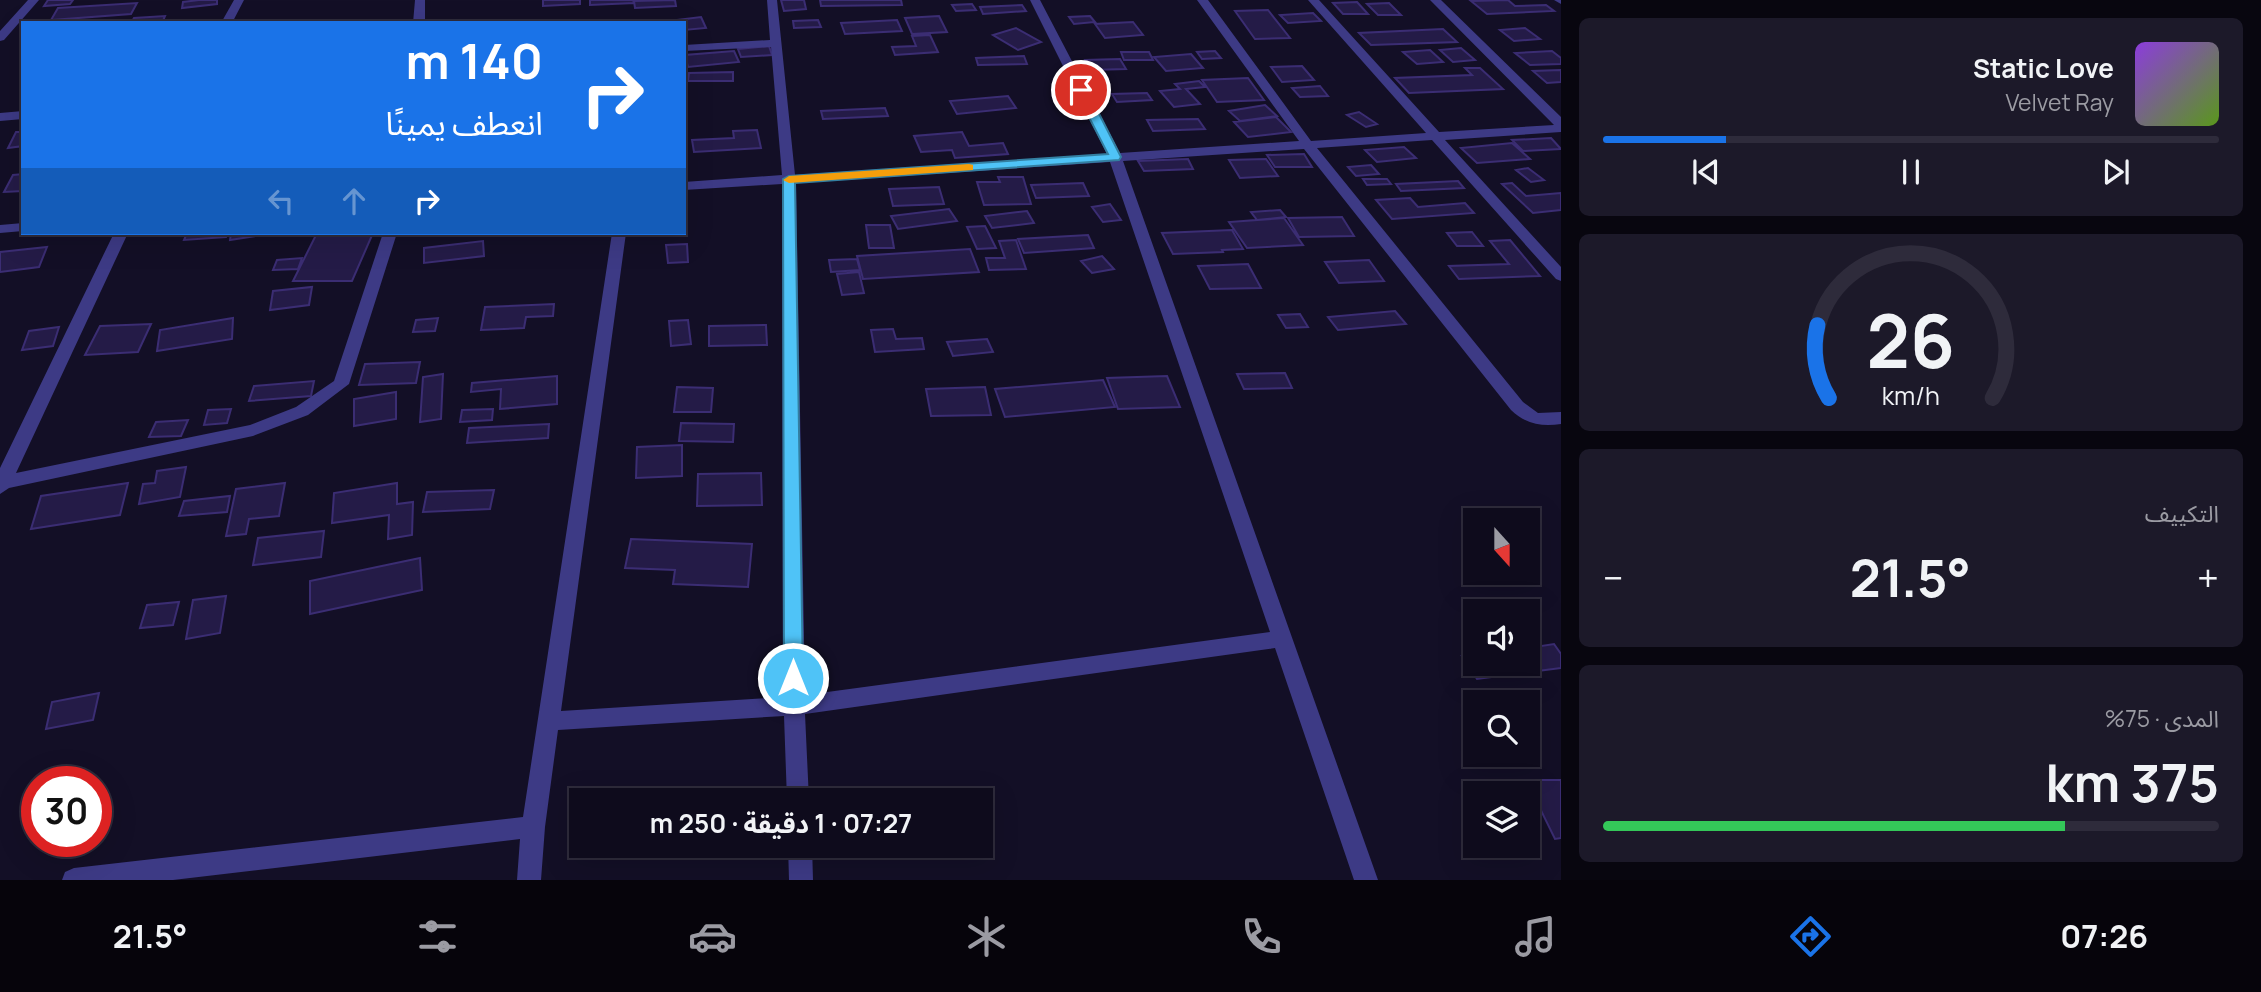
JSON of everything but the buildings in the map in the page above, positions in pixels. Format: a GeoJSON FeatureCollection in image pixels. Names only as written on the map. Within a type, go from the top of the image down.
{"type":"FeatureCollection","features":[{"type":"Feature","properties":{"kind":"street"},"geometry":{"type":"LineString","coordinates":[[0,38],[34,0]]}},
{"type":"Feature","properties":{"kind":"street"},"geometry":{"type":"LineString","coordinates":[[227,21],[239,0]]}},
{"type":"Feature","properties":{"kind":"street"},"geometry":{"type":"LineString","coordinates":[[419,21],[420,0]]}},
{"type":"Feature","properties":{"kind":"street"},"geometry":{"type":"LineString","coordinates":[[772,0],[789,179],[794,706],[797,788]]}},
{"type":"Feature","properties":{"kind":"street"},"geometry":{"type":"LineString","coordinates":[[1035,0],[1115,157],[1366,880]]}},
{"type":"Feature","properties":{"kind":"street"},"geometry":{"type":"LineString","coordinates":[[1202,0],[1307,144],[1527,416],[1545,421],[1561,418]]}},
{"type":"Feature","properties":{"kind":"street"},"geometry":{"type":"LineString","coordinates":[[1313,0],[1561,276]]}},
{"type":"Feature","properties":{"kind":"street"},"geometry":{"type":"LineString","coordinates":[[1435,0],[1561,126]]}},
{"type":"Feature","properties":{"kind":"street"},"geometry":{"type":"LineString","coordinates":[[686,48],[777,43]]}},
{"type":"Feature","properties":{"kind":"street"},"geometry":{"type":"LineString","coordinates":[[0,117],[21,115]]}},
{"type":"Feature","properties":{"kind":"street"},"geometry":{"type":"LineString","coordinates":[[686,186],[1307,144],[1435,138],[1561,126]]}},
{"type":"Feature","properties":{"kind":"street"},"geometry":{"type":"LineString","coordinates":[[0,229],[21,227]]}},
{"type":"Feature","properties":{"kind":"street"},"geometry":{"type":"LineString","coordinates":[[1,484],[120,235]]}},
{"type":"Feature","properties":{"kind":"street"},"geometry":{"type":"LineString","coordinates":[[1,484],[253,430],[302,411],[341,384],[389,235]]}},
{"type":"Feature","properties":{"kind":"street"},"geometry":{"type":"LineString","coordinates":[[529,880],[533,827],[619,235]]}},
{"type":"Feature","properties":{"kind":"street"},"geometry":{"type":"LineString","coordinates":[[548,721],[794,706],[1283,639]]}},
{"type":"Feature","properties":{"kind":"street"},"geometry":{"type":"LineString","coordinates":[[74,880],[533,827]]}},
{"type":"Feature","properties":{"kind":"street"},"geometry":{"type":"LineString","coordinates":[[800,858],[801,880]]}},
{"type":"Feature","properties":{"kind":"slow traffic"},"geometry":{"type":"LineString","coordinates":[[789,180],[969,167]]}},
{"type":"Feature","properties":{"kind":"route"},"geometry":{"type":"LineString","coordinates":[[793,678],[789,179],[1115,157],[1081,90]]}}]}
